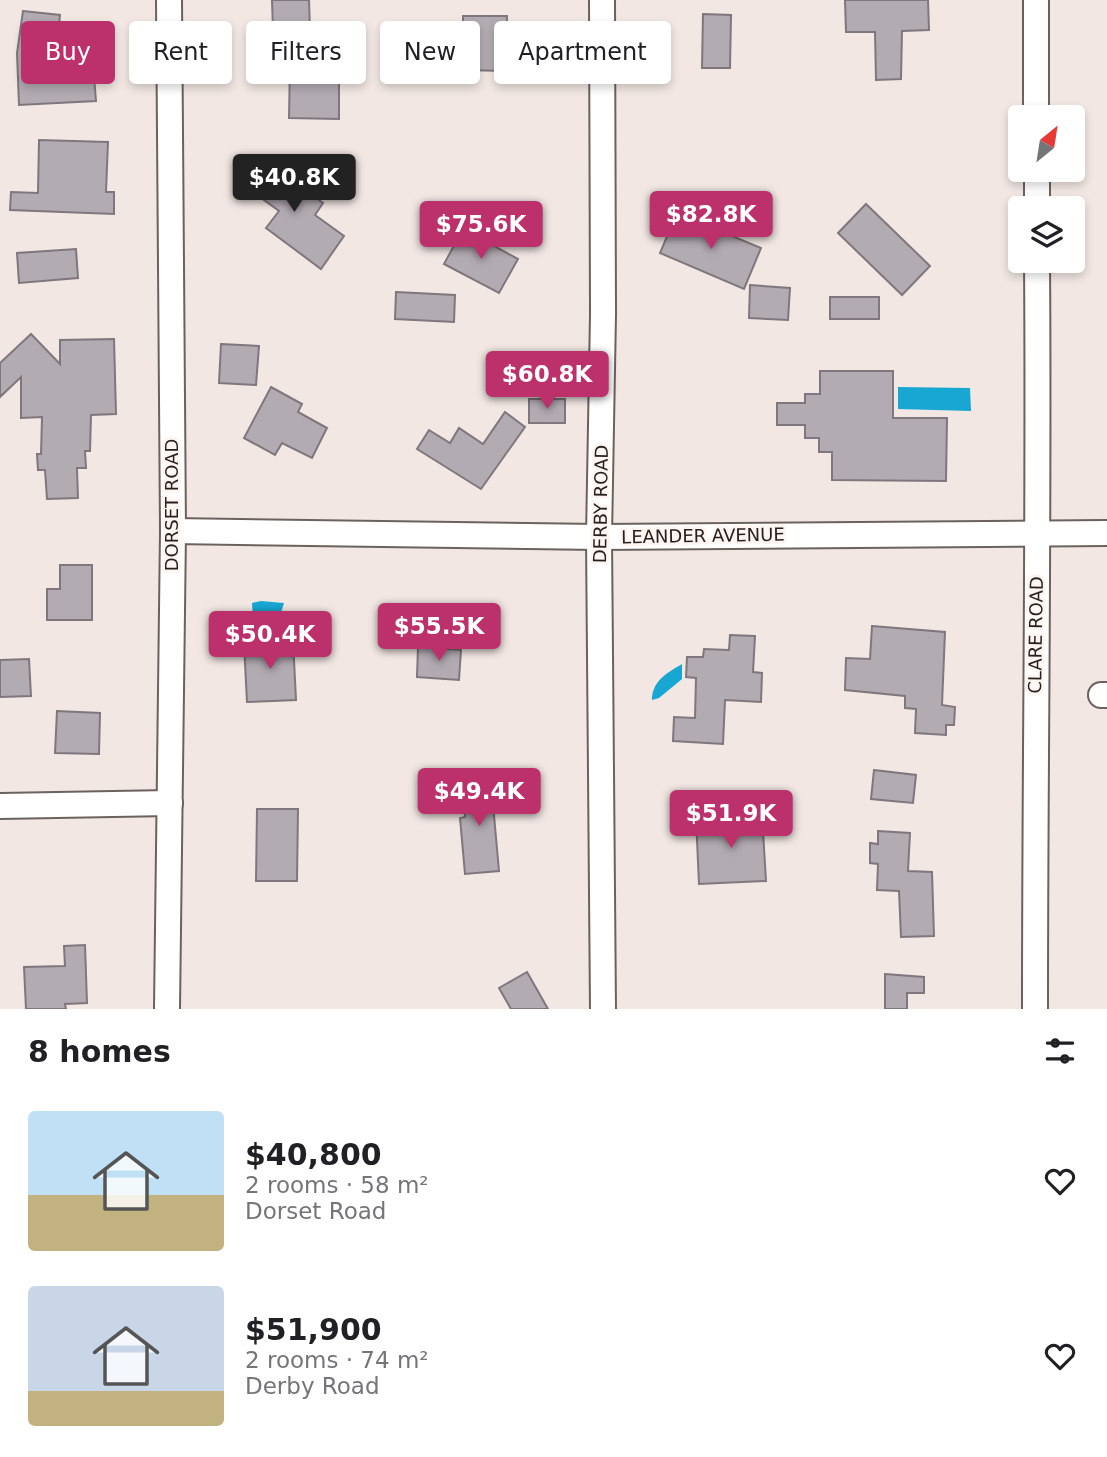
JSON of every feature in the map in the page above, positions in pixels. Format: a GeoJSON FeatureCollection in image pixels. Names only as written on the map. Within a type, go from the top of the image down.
{"type":"FeatureCollection","features":[{"type":"Feature","properties":{"kind":"street","name":"DORSET ROAD"},"geometry":{"type":"LineString","coordinates":[[167,1009],[173,531],[169,0]]}},
{"type":"Feature","properties":{"kind":"street","name":"DERBY ROAD"},"geometry":{"type":"LineString","coordinates":[[602,0],[603,314],[600,537],[603,1009]]}},
{"type":"Feature","properties":{"kind":"street"},"geometry":{"type":"LineString","coordinates":[[1036,0],[1036,105]]}},
{"type":"Feature","properties":{"kind":"street","name":"CLARE ROAD"},"geometry":{"type":"LineString","coordinates":[[1035,1009],[1035,724],[1039,531],[1037,273]]}},
{"type":"Feature","properties":{"kind":"street","name":"LEANDER AVENUE"},"geometry":{"type":"LineString","coordinates":[[173,531],[600,537],[1039,531],[1107,533]]}},
{"type":"Feature","properties":{"kind":"street"},"geometry":{"type":"LineString","coordinates":[[0,806],[170,803]]}},
{"type":"Feature","properties":{"kind":"water"},"geometry":{"type":"Polygon","coordinates":[[[898,387],[970,388],[971,411],[898,409],[898,387]]]}},
{"type":"Feature","properties":{"kind":"water"},"geometry":{"type":"Polygon","coordinates":[[[252,603],[284,603],[278,622],[253,618],[252,603]]]}},
{"type":"Feature","properties":{"kind":"water"},"geometry":{"type":"Polygon","coordinates":[[[682,664],[682,679],[659,698],[652,700],[658,683],[682,664]]]}},
{"type":"Feature","properties":{"kind":"building"},"geometry":{"type":"Polygon","coordinates":[[[272,0],[309,0],[310,21],[273,21],[272,0]]]}},
{"type":"Feature","properties":{"kind":"building"},"geometry":{"type":"Polygon","coordinates":[[[845,0],[928,0],[929,30],[902,31],[901,79],[876,80],[875,32],[846,32],[845,0]]]}},
{"type":"Feature","properties":{"kind":"building"},"geometry":{"type":"Polygon","coordinates":[[[23,11],[60,15],[59,21],[22,21],[23,11]]]}},
{"type":"Feature","properties":{"kind":"building"},"geometry":{"type":"Polygon","coordinates":[[[703,14],[731,15],[730,68],[702,68],[703,14]]]}},
{"type":"Feature","properties":{"kind":"building"},"geometry":{"type":"Polygon","coordinates":[[[463,16],[507,16],[507,21],[494,21],[494,71],[480,70],[480,21],[463,21],[463,16]]]}},
{"type":"Feature","properties":{"kind":"building"},"geometry":{"type":"Polygon","coordinates":[[[21,25],[21,84],[95,84],[96,101],[19,105],[17,53],[21,25]]]}},
{"type":"Feature","properties":{"kind":"building"},"geometry":{"type":"Polygon","coordinates":[[[290,84],[339,84],[339,119],[289,118],[290,84]]]}},
{"type":"Feature","properties":{"kind":"building"},"geometry":{"type":"Polygon","coordinates":[[[39,140],[108,142],[106,192],[114,192],[114,214],[10,210],[11,192],[38,193],[39,140]]]}},
{"type":"Feature","properties":{"kind":"building"},"geometry":{"type":"Polygon","coordinates":[[[260,159],[323,203],[315,215],[344,236],[321,269],[266,228],[279,211],[242,184],[260,159]]]}},
{"type":"Feature","properties":{"kind":"building"},"geometry":{"type":"Polygon","coordinates":[[[866,204],[930,266],[902,295],[838,233],[866,204]]]}},
{"type":"Feature","properties":{"kind":"building"},"geometry":{"type":"Polygon","coordinates":[[[677,213],[761,248],[744,289],[660,253],[677,213]]]}},
{"type":"Feature","properties":{"kind":"building"},"geometry":{"type":"Polygon","coordinates":[[[463,229],[518,259],[499,293],[444,264],[463,229]]]}},
{"type":"Feature","properties":{"kind":"building"},"geometry":{"type":"Polygon","coordinates":[[[76,249],[78,278],[19,283],[17,253],[76,249]]]}},
{"type":"Feature","properties":{"kind":"building"},"geometry":{"type":"Polygon","coordinates":[[[750,285],[790,288],[788,320],[749,318],[750,285]]]}},
{"type":"Feature","properties":{"kind":"building"},"geometry":{"type":"Polygon","coordinates":[[[396,292],[455,295],[454,322],[395,319],[396,292]]]}},
{"type":"Feature","properties":{"kind":"building"},"geometry":{"type":"Polygon","coordinates":[[[830,297],[879,297],[879,319],[830,319],[830,297]]]}},
{"type":"Feature","properties":{"kind":"building"},"geometry":{"type":"Polygon","coordinates":[[[31,334],[60,364],[60,340],[114,339],[116,414],[91,415],[90,451],[85,451],[86,468],[77,468],[78,498],[47,499],[45,470],[38,470],[37,454],[41,454],[42,417],[21,418],[21,377],[0,397],[0,363],[31,334]]]}},
{"type":"Feature","properties":{"kind":"building"},"geometry":{"type":"Polygon","coordinates":[[[221,344],[259,346],[256,385],[219,383],[221,344]]]}},
{"type":"Feature","properties":{"kind":"building"},"geometry":{"type":"Polygon","coordinates":[[[820,371],[893,371],[893,418],[947,418],[946,481],[832,480],[832,452],[819,452],[819,438],[805,438],[805,425],[777,425],[777,403],[805,403],[805,394],[820,394],[820,371]]]}},
{"type":"Feature","properties":{"kind":"building"},"geometry":{"type":"Polygon","coordinates":[[[271,387],[302,404],[298,412],[327,428],[312,458],[282,443],[275,455],[244,438],[271,387]]]}},
{"type":"Feature","properties":{"kind":"building"},"geometry":{"type":"Polygon","coordinates":[[[529,399],[565,399],[565,423],[529,423],[529,399]]]}},
{"type":"Feature","properties":{"kind":"building"},"geometry":{"type":"Polygon","coordinates":[[[505,412],[525,427],[481,489],[417,449],[429,430],[450,443],[459,428],[483,444],[505,412]]]}},
{"type":"Feature","properties":{"kind":"building"},"geometry":{"type":"Polygon","coordinates":[[[60,565],[92,565],[92,620],[47,620],[47,589],[60,589],[60,565]]]}},
{"type":"Feature","properties":{"kind":"building"},"geometry":{"type":"Polygon","coordinates":[[[872,626],[945,632],[942,705],[955,707],[954,725],[946,725],[946,735],[915,733],[916,709],[905,708],[905,696],[845,690],[846,658],[870,659],[872,626]]]}},
{"type":"Feature","properties":{"kind":"building"},"geometry":{"type":"Polygon","coordinates":[[[730,635],[755,636],[753,672],[762,673],[761,702],[725,700],[723,744],[673,741],[674,717],[695,718],[696,678],[686,677],[687,657],[703,657],[704,649],[729,650],[730,635]]]}},
{"type":"Feature","properties":{"kind":"building"},"geometry":{"type":"Polygon","coordinates":[[[293,640],[296,700],[247,702],[244,643],[293,640]]]}},
{"type":"Feature","properties":{"kind":"building"},"geometry":{"type":"Polygon","coordinates":[[[418,647],[461,650],[459,680],[417,677],[418,647]]]}},
{"type":"Feature","properties":{"kind":"building"},"geometry":{"type":"Polygon","coordinates":[[[29,659],[31,696],[0,697],[0,660],[29,659]]]}},
{"type":"Feature","properties":{"kind":"building"},"geometry":{"type":"Polygon","coordinates":[[[57,711],[100,713],[99,754],[55,753],[57,711]]]}},
{"type":"Feature","properties":{"kind":"building"},"geometry":{"type":"Polygon","coordinates":[[[874,770],[916,775],[913,803],[871,799],[874,770]]]}},
{"type":"Feature","properties":{"kind":"building"},"geometry":{"type":"Polygon","coordinates":[[[494,781],[496,804],[493,804],[499,871],[465,874],[460,818],[465,817],[463,783],[494,781]]]}},
{"type":"Feature","properties":{"kind":"building"},"geometry":{"type":"Polygon","coordinates":[[[257,809],[298,809],[297,881],[256,881],[257,809]]]}},
{"type":"Feature","properties":{"kind":"building"},"geometry":{"type":"Polygon","coordinates":[[[762,815],[766,881],[699,884],[696,818],[762,815]]]}},
{"type":"Feature","properties":{"kind":"building"},"geometry":{"type":"Polygon","coordinates":[[[878,831],[910,833],[908,871],[932,872],[934,936],[901,937],[899,891],[877,890],[878,864],[870,863],[870,843],[878,844],[878,831]]]}},
{"type":"Feature","properties":{"kind":"building"},"geometry":{"type":"Polygon","coordinates":[[[85,945],[87,1003],[65,1004],[66,1009],[26,1009],[24,967],[65,966],[64,946],[85,945]]]}},
{"type":"Feature","properties":{"kind":"building"},"geometry":{"type":"Polygon","coordinates":[[[527,972],[548,1009],[511,1009],[499,988],[527,972]]]}},
{"type":"Feature","properties":{"kind":"building"},"geometry":{"type":"Polygon","coordinates":[[[885,974],[924,977],[924,993],[907,993],[907,1009],[885,1009],[885,974]]]}}]}
